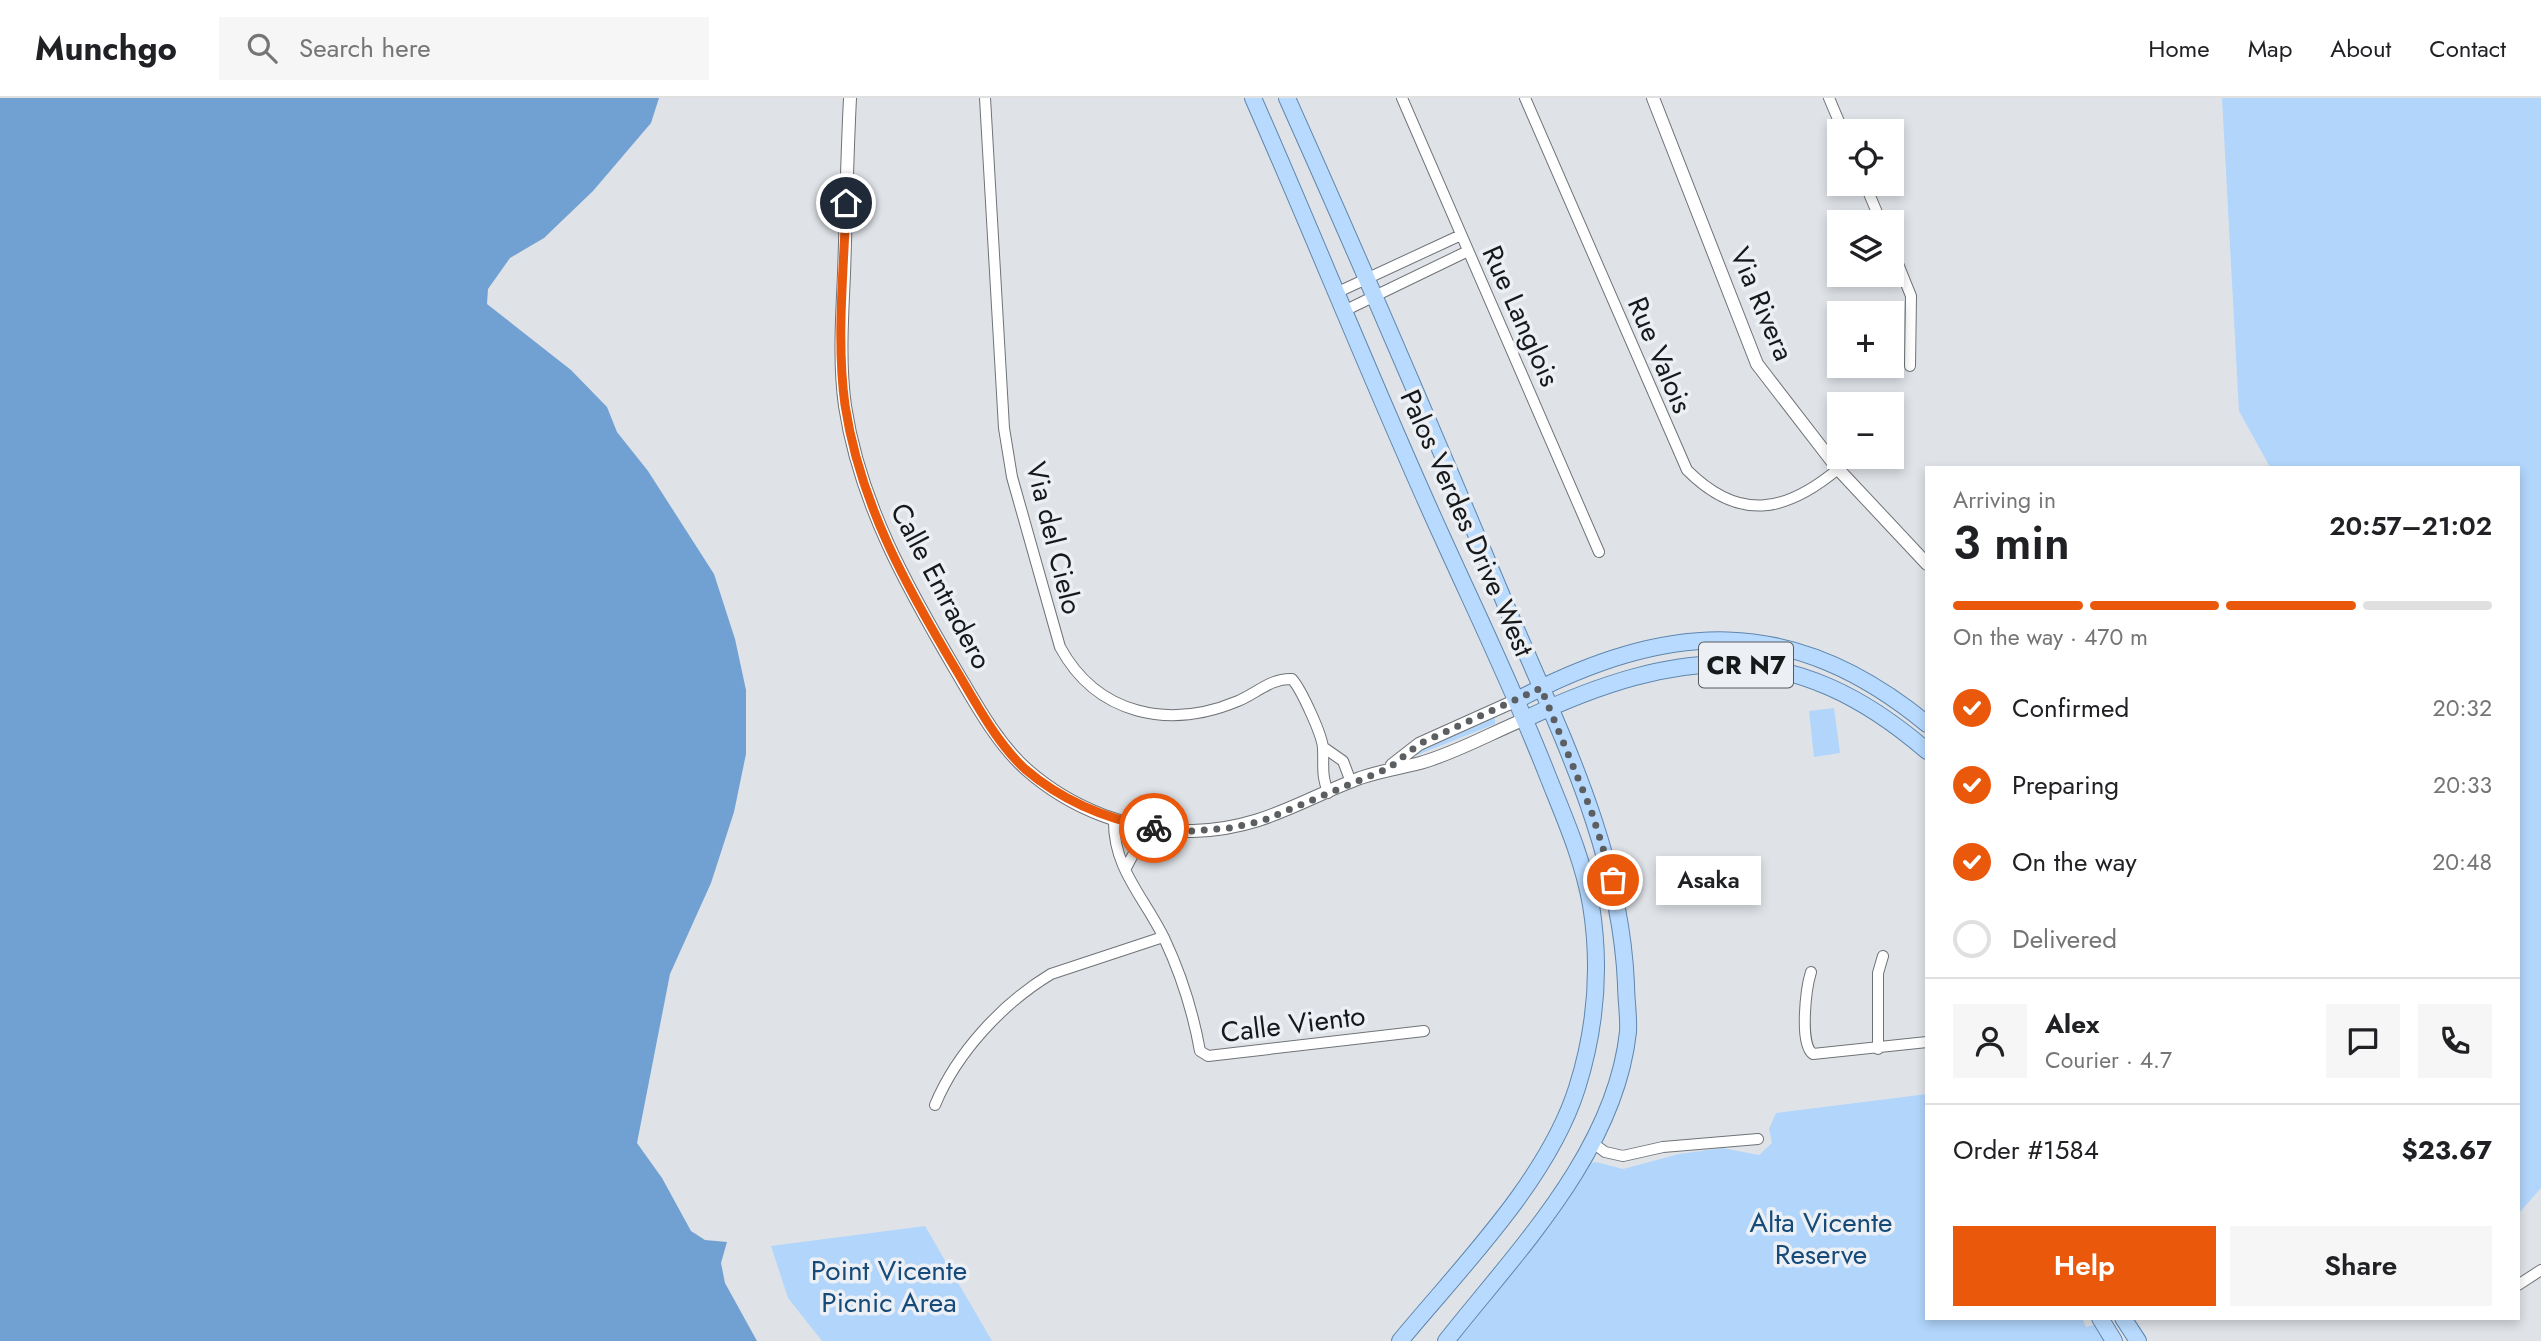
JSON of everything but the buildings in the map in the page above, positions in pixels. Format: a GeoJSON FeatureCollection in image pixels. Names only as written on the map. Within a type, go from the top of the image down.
{"type":"FeatureCollection","features":[{"type":"Feature","properties":{"kind":"main road","name":"Palos Verdes Drive West"},"geometry":{"type":"LineString","coordinates":[[1253,98],[1442,536],[1525,719],[1573,838],[1591,905],[1597,962],[1596,995],[1586,1055],[1576,1091],[1546,1156],[1527,1185],[1400,1341]]}},
{"type":"Feature","properties":{"kind":"main road","name":"Palos Verdes Drive West"},"geometry":{"type":"LineString","coordinates":[[1287,98],[1375,295],[1549,708],[1608,861],[1617,899],[1625,959],[1628,1032],[1610,1103],[1593,1143],[1562,1195],[1446,1341]]}},
{"type":"Feature","properties":{"kind":"main road","name":"CR N7"},"geometry":{"type":"LineString","coordinates":[[1517,700],[1628,653],[1702,641],[1741,641],[1783,647],[1820,657],[1873,683],[1925,722]]}},
{"type":"Feature","properties":{"kind":"main road","name":"CR N7"},"geometry":{"type":"LineString","coordinates":[[1525,719],[1624,680],[1686,665],[1743,664],[1813,679],[1854,697],[1896,725],[1925,749]]}},
{"type":"Feature","properties":{"kind":"main road"},"geometry":{"type":"LineString","coordinates":[[1788,672],[1795,666],[1806,665],[1856,684],[1873,683]]}},
{"type":"Feature","properties":{"kind":"main road"},"geometry":{"type":"LineString","coordinates":[[2101,1320],[2114,1341]]}},
{"type":"Feature","properties":{"kind":"main road"},"geometry":{"type":"LineString","coordinates":[[2124,1320],[2138,1341]]}},
{"type":"Feature","properties":{"kind":"street","name":"Calle Entradero"},"geometry":{"type":"LineString","coordinates":[[850,98],[842,380],[857,466],[883,537],[932,629],[1005,746],[1024,768],[1052,789],[1114,820],[1139,826],[1191,831],[1230,828],[1262,821],[1389,768]]}},
{"type":"Feature","properties":{"kind":"street","name":"Via del Cielo"},"geometry":{"type":"LineString","coordinates":[[985,98],[1004,428],[1012,477],[1060,647],[1071,668],[1084,682],[1114,703],[1154,714],[1193,715],[1239,701],[1279,678],[1292,679],[1300,689],[1324,747],[1343,761],[1351,782]]}},
{"type":"Feature","properties":{"kind":"street","name":"Rue Langlois"},"geometry":{"type":"LineString","coordinates":[[1402,98],[1599,552]]}},
{"type":"Feature","properties":{"kind":"street","name":"Rue Valois"},"geometry":{"type":"LineString","coordinates":[[1525,98],[1687,470],[1707,490],[1726,499],[1759,507],[1796,499],[1839,469]]}},
{"type":"Feature","properties":{"kind":"street","name":"Via Rivera"},"geometry":{"type":"LineString","coordinates":[[1653,98],[1757,364],[1827,454]]}},
{"type":"Feature","properties":{"kind":"street"},"geometry":{"type":"LineString","coordinates":[[1829,98],[1838,119]]}},
{"type":"Feature","properties":{"kind":"street"},"geometry":{"type":"LineString","coordinates":[[1338,292],[1461,235]]}},
{"type":"Feature","properties":{"kind":"street"},"geometry":{"type":"LineString","coordinates":[[1346,310],[1468,251]]}},
{"type":"Feature","properties":{"kind":"street"},"geometry":{"type":"LineString","coordinates":[[1904,279],[1911,296],[1910,366]]}},
{"type":"Feature","properties":{"kind":"street","name":"Via Rivera"},"geometry":{"type":"LineString","coordinates":[[1839,469],[1925,562]]}},
{"type":"Feature","properties":{"kind":"street"},"geometry":{"type":"LineString","coordinates":[[1389,768],[1419,744],[1517,700]]}},
{"type":"Feature","properties":{"kind":"street"},"geometry":{"type":"LineString","coordinates":[[1389,768],[1421,762],[1525,719]]}},
{"type":"Feature","properties":{"kind":"street","name":"Via del Cielo"},"geometry":{"type":"LineString","coordinates":[[1324,747],[1320,768],[1328,793]]}},
{"type":"Feature","properties":{"kind":"street","name":"Calle Viento"},"geometry":{"type":"LineString","coordinates":[[1114,820],[1113,845],[1126,868],[1133,889],[1163,937],[1191,1008],[1200,1051],[1208,1056],[1423,1031]]}},
{"type":"Feature","properties":{"kind":"street"},"geometry":{"type":"LineString","coordinates":[[1126,868],[1135,851],[1139,826]]}},
{"type":"Feature","properties":{"kind":"street"},"geometry":{"type":"LineString","coordinates":[[935,1105],[942,1088],[983,1032],[1003,1010],[1035,983],[1051,974],[1163,937]]}},
{"type":"Feature","properties":{"kind":"street"},"geometry":{"type":"LineString","coordinates":[[1878,1049],[1878,973],[1883,956]]}},
{"type":"Feature","properties":{"kind":"street"},"geometry":{"type":"LineString","coordinates":[[1811,972],[1807,984],[1807,1050],[1812,1054],[1925,1042]]}},
{"type":"Feature","properties":{"kind":"street"},"geometry":{"type":"LineString","coordinates":[[1593,1143],[1605,1152],[1623,1156],[1663,1147],[1758,1139]]}},
{"type":"Feature","properties":{"kind":"street"},"geometry":{"type":"LineString","coordinates":[[2520,1283],[2541,1270]]}},
{"type":"Feature","properties":{"kind":"green space"},"geometry":{"type":"Polygon","coordinates":[[[2222,98],[2541,98],[2541,1188],[2520,1212],[2520,466],[2269,466],[2239,411],[2222,98]]]}},
{"type":"Feature","properties":{"kind":"green space"},"geometry":{"type":"Polygon","coordinates":[[[1834,708],[1840,753],[1814,757],[1809,711],[1834,708]]]}},
{"type":"Feature","properties":{"kind":"green space"},"geometry":{"type":"Polygon","coordinates":[[[1495,716],[1495,724],[1407,759],[1406,757],[1495,716]]]}},
{"type":"Feature","properties":{"kind":"green space","name":"Alta Vicente Reserve"},"geometry":{"type":"Polygon","coordinates":[[[1925,1094],[1925,1320],[2083,1320],[2086,1327],[2094,1325],[2104,1341],[1455,1341],[1590,1163],[1623,1169],[1679,1154],[1722,1148],[1759,1155],[1772,1143],[1769,1129],[1776,1113],[1925,1094]]]}},
{"type":"Feature","properties":{"kind":"green space","name":"Point Vicente Picnic Area"},"geometry":{"type":"Polygon","coordinates":[[[925,1226],[992,1341],[822,1341],[788,1298],[771,1246],[925,1226]]]}},
{"type":"Feature","properties":{"kind":"shaded area"},"geometry":{"type":"Polygon","coordinates":[[[0,98],[659,98],[651,123],[593,191],[544,238],[510,258],[488,289],[487,304],[571,370],[607,407],[617,432],[648,471],[714,574],[735,639],[746,690],[746,754],[734,812],[711,883],[670,974],[637,1143],[662,1178],[691,1231],[705,1240],[727,1242],[721,1263],[725,1283],[757,1341],[0,1341],[0,98]]]}},
{"type":"Feature","properties":{"kind":"way so far"},"geometry":{"type":"LineString","coordinates":[[1154,828],[1191,831],[1230,828],[1262,821],[1389,768],[1419,744],[1541,688],[1591,810],[1613,880]]}},
{"type":"Feature","properties":{"kind":"place","name":"Asaka"},"geometry":{"type":"Point","coordinates":[1613,880]}},
{"type":"Feature","properties":{"kind":"route"},"geometry":{"type":"LineString","coordinates":[[846,203],[842,380],[857,466],[883,537],[974,701],[1024,768],[1052,789],[1084,807],[1114,820],[1154,828]]}}]}
